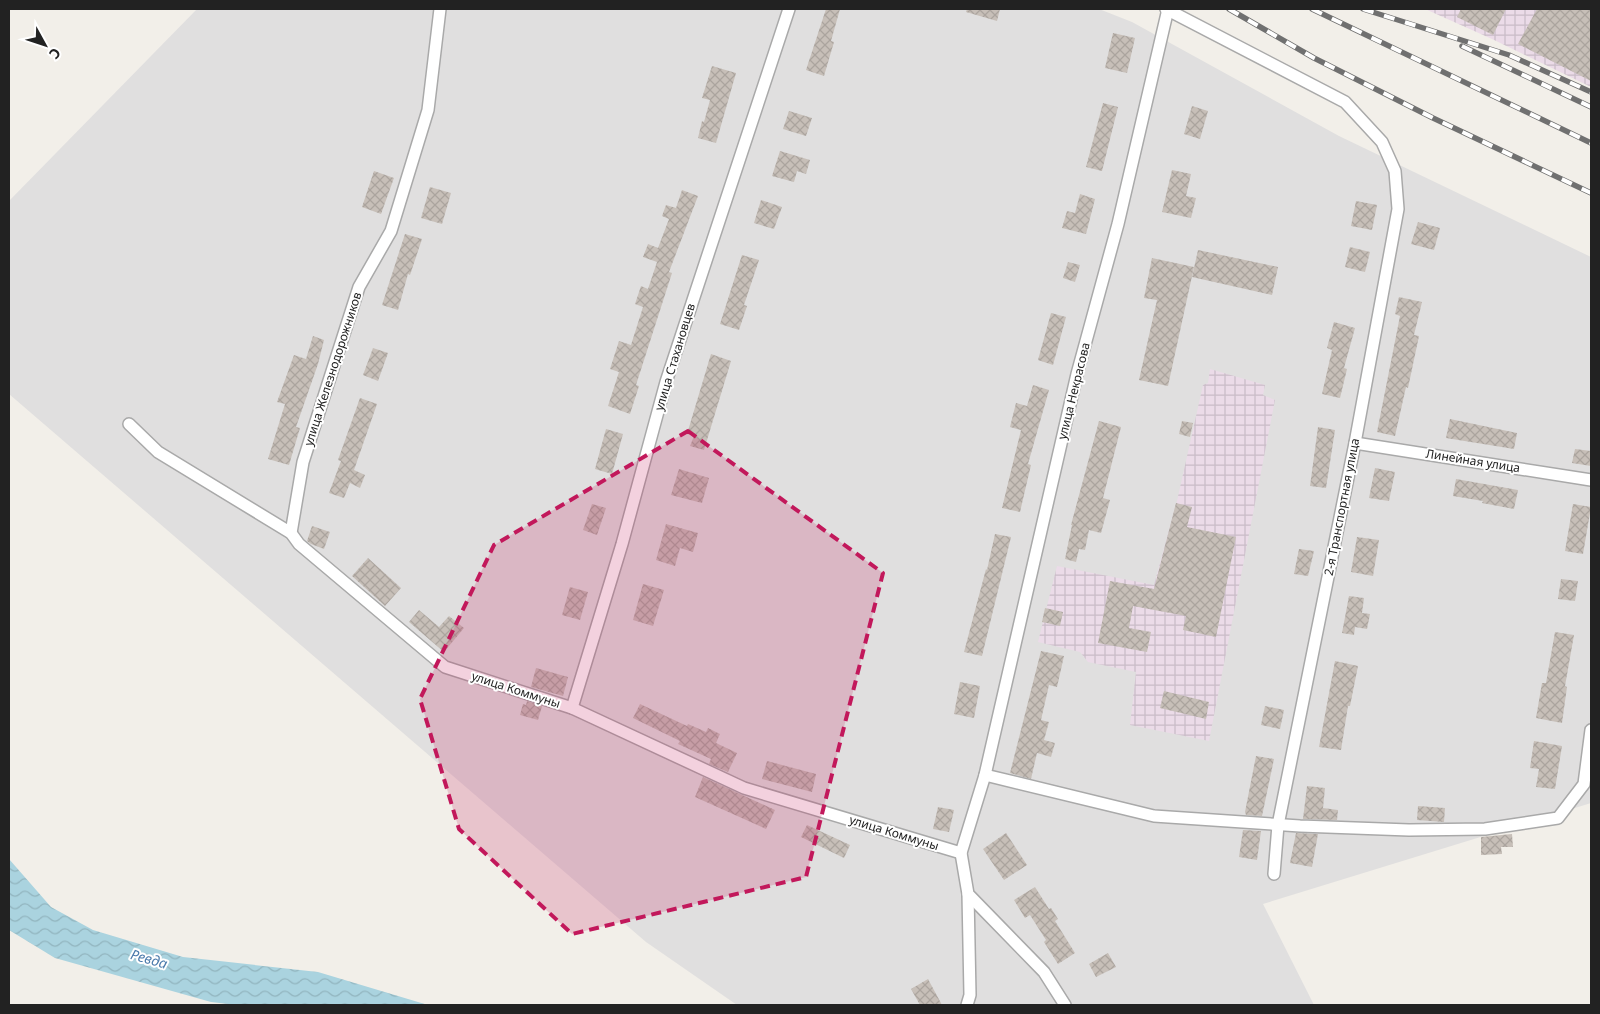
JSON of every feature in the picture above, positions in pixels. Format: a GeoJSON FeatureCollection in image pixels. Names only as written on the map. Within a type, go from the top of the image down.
{"type":"FeatureCollection","features":[{"type":"Feature","properties":{"kind":"street","name":"улица Железнодорожников"},"geometry":{"type":"LineString","coordinates":[[291,533],[303,462],[356,296],[359,287],[391,231],[428,110],[440,9]]}},
{"type":"Feature","properties":{"kind":"street","name":"улица Стахановцев"},"geometry":{"type":"LineString","coordinates":[[572,708],[622,544],[666,382],[789,9]]}},
{"type":"Feature","properties":{"kind":"street","name":"2-я Транспортная улица"},"geometry":{"type":"LineString","coordinates":[[1167,9],[1345,102],[1382,142],[1395,171],[1398,209],[1278,825],[1274,874]]}},
{"type":"Feature","properties":{"kind":"street","name":"улица Некрасова"},"geometry":{"type":"LineString","coordinates":[[984,775],[1077,374],[1118,224],[1167,9]]}},
{"type":"Feature","properties":{"kind":"street","name":"улица Коммуны"},"geometry":{"type":"LineString","coordinates":[[129,424],[158,452],[291,533],[299,544],[445,667],[572,708],[744,788],[961,853]]}},
{"type":"Feature","properties":{"kind":"street","name":"Линейная улица"},"geometry":{"type":"LineString","coordinates":[[1354,442],[1591,480]]}},
{"type":"Feature","properties":{"kind":"street"},"geometry":{"type":"LineString","coordinates":[[966,1005],[970,995],[968,894],[961,853],[984,775],[1154,816],[1278,825],[1409,830],[1485,829],[1558,818],[1584,784],[1591,730]]}},
{"type":"Feature","properties":{"kind":"street"},"geometry":{"type":"LineString","coordinates":[[968,894],[1044,972],[1065,1005]]}},
{"type":"Feature","properties":{"kind":"highlighted area"},"geometry":{"type":"Polygon","coordinates":[[[688,431],[883,573],[806,877],[572,934],[459,829],[420,699],[494,545],[688,431]]]}},
{"type":"Feature","properties":{"kind":"shaded area"},"geometry":{"type":"Polygon","coordinates":[[[197,9],[1099,9],[1132,22],[1339,136],[1591,257],[1591,803],[1263,904],[1314,1005],[737,1005],[646,942],[9,394],[9,201],[197,9]]]}},
{"type":"Feature","properties":{"kind":"shaded area"},"geometry":{"type":"Polygon","coordinates":[[[1425,9],[1591,9],[1591,87],[1492,39],[1425,9]]]}},
{"type":"Feature","properties":{"kind":"shaded area"},"geometry":{"type":"Polygon","coordinates":[[[1210,369],[1265,385],[1263,395],[1275,400],[1209,741],[1130,725],[1136,672],[1088,662],[1080,652],[1038,642],[1057,566],[1154,585],[1177,501],[1203,385],[1208,383],[1210,369]]]}},
{"type":"Feature","properties":{"kind":"water","name":"Ревда"},"geometry":{"type":"Polygon","coordinates":[[[9,859],[51,907],[93,930],[183,957],[318,972],[428,1005],[237,1005],[211,1002],[55,958],[9,930],[9,859]]]}},
{"type":"Feature","properties":{"kind":"building"},"geometry":{"type":"Polygon","coordinates":[[[826,9],[840,9],[831,41],[834,42],[824,76],[806,70],[826,9]]]}},
{"type":"Feature","properties":{"kind":"building"},"geometry":{"type":"Polygon","coordinates":[[[967,9],[1000,9],[997,21],[966,12],[967,9]]]}},
{"type":"Feature","properties":{"kind":"building"},"geometry":{"type":"Polygon","coordinates":[[[1461,9],[1506,9],[1493,35],[1457,17],[1461,9]]]}},
{"type":"Feature","properties":{"kind":"building"},"geometry":{"type":"Polygon","coordinates":[[[1537,9],[1591,9],[1591,81],[1518,44],[1537,9]]]}},
{"type":"Feature","properties":{"kind":"building"},"geometry":{"type":"Polygon","coordinates":[[[1113,33],[1135,38],[1127,73],[1105,68],[1113,33]]]}},
{"type":"Feature","properties":{"kind":"building"},"geometry":{"type":"Polygon","coordinates":[[[712,66],[736,73],[716,143],[698,138],[710,100],[702,98],[712,66]]]}},
{"type":"Feature","properties":{"kind":"building"},"geometry":{"type":"Polygon","coordinates":[[[1103,103],[1118,107],[1102,171],[1086,167],[1103,103]]]}},
{"type":"Feature","properties":{"kind":"building"},"geometry":{"type":"Polygon","coordinates":[[[1192,106],[1208,111],[1200,139],[1184,134],[1192,106]]]}},
{"type":"Feature","properties":{"kind":"building"},"geometry":{"type":"Polygon","coordinates":[[[789,111],[812,118],[806,136],[783,129],[789,111]]]}},
{"type":"Feature","properties":{"kind":"building"},"geometry":{"type":"Polygon","coordinates":[[[780,151],[810,160],[806,174],[797,171],[794,182],[772,176],[780,151]]]}},
{"type":"Feature","properties":{"kind":"building"},"geometry":{"type":"Polygon","coordinates":[[[1172,170],[1191,174],[1186,196],[1196,198],[1191,218],[1162,212],[1172,170]]]}},
{"type":"Feature","properties":{"kind":"building"},"geometry":{"type":"Polygon","coordinates":[[[374,171],[394,178],[381,214],[362,207],[374,171]]]}},
{"type":"Feature","properties":{"kind":"building"},"geometry":{"type":"Polygon","coordinates":[[[430,187],[451,193],[442,224],[421,218],[430,187]]]}},
{"type":"Feature","properties":{"kind":"building"},"geometry":{"type":"Polygon","coordinates":[[[682,190],[698,196],[669,272],[672,273],[636,385],[639,386],[630,414],[608,406],[619,372],[610,369],[619,341],[631,345],[643,307],[635,304],[641,286],[648,289],[657,262],[643,257],[648,244],[658,248],[669,219],[662,216],[666,205],[676,208],[682,190]]]}},
{"type":"Feature","properties":{"kind":"building"},"geometry":{"type":"Polygon","coordinates":[[[1080,194],[1095,199],[1086,234],[1062,228],[1067,211],[1075,213],[1080,194]]]}},
{"type":"Feature","properties":{"kind":"building"},"geometry":{"type":"Polygon","coordinates":[[[761,200],[782,207],[774,229],[754,223],[761,200]]]}},
{"type":"Feature","properties":{"kind":"building"},"geometry":{"type":"Polygon","coordinates":[[[1356,201],[1377,205],[1372,230],[1351,226],[1356,201]]]}},
{"type":"Feature","properties":{"kind":"building"},"geometry":{"type":"Polygon","coordinates":[[[1418,222],[1440,228],[1434,250],[1411,244],[1418,222]]]}},
{"type":"Feature","properties":{"kind":"building"},"geometry":{"type":"Polygon","coordinates":[[[405,234],[422,239],[410,275],[408,274],[398,310],[382,305],[405,234]]]}},
{"type":"Feature","properties":{"kind":"building"},"geometry":{"type":"Polygon","coordinates":[[[1350,247],[1370,252],[1365,272],[1345,267],[1350,247]]]}},
{"type":"Feature","properties":{"kind":"building"},"geometry":{"type":"Polygon","coordinates":[[[1198,250],[1278,267],[1272,295],[1192,277],[1198,250]]]}},
{"type":"Feature","properties":{"kind":"building"},"geometry":{"type":"Polygon","coordinates":[[[742,255],[759,260],[744,305],[747,306],[739,330],[720,324],[742,255]]]}},
{"type":"Feature","properties":{"kind":"building"},"geometry":{"type":"Polygon","coordinates":[[[1152,258],[1194,267],[1168,386],[1139,380],[1157,300],[1144,298],[1152,258]]]}},
{"type":"Feature","properties":{"kind":"building"},"geometry":{"type":"Polygon","coordinates":[[[1068,262],[1080,265],[1075,282],[1063,278],[1068,262]]]}},
{"type":"Feature","properties":{"kind":"building"},"geometry":{"type":"Polygon","coordinates":[[[1399,297],[1422,302],[1414,335],[1419,336],[1395,436],[1377,432],[1400,316],[1395,314],[1399,297]]]}},
{"type":"Feature","properties":{"kind":"building"},"geometry":{"type":"Polygon","coordinates":[[[1051,313],[1066,317],[1053,365],[1038,360],[1051,313]]]}},
{"type":"Feature","properties":{"kind":"building"},"geometry":{"type":"Polygon","coordinates":[[[1334,322],[1355,328],[1344,368],[1347,369],[1340,398],[1322,394],[1332,350],[1327,348],[1334,322]]]}},
{"type":"Feature","properties":{"kind":"building"},"geometry":{"type":"Polygon","coordinates":[[[313,336],[324,340],[318,364],[296,427],[300,428],[289,465],[268,459],[285,404],[277,402],[294,355],[306,359],[313,336]]]}},
{"type":"Feature","properties":{"kind":"building"},"geometry":{"type":"Polygon","coordinates":[[[373,348],[388,353],[378,381],[363,375],[373,348]]]}},
{"type":"Feature","properties":{"kind":"building"},"geometry":{"type":"Polygon","coordinates":[[[711,354],[731,361],[704,450],[690,446],[694,436],[687,434],[711,354]]]}},
{"type":"Feature","properties":{"kind":"building"},"geometry":{"type":"Polygon","coordinates":[[[1033,385],[1049,390],[1028,464],[1031,465],[1020,512],[1002,508],[1021,430],[1010,427],[1016,403],[1027,406],[1033,385]]]}},
{"type":"Feature","properties":{"kind":"building"},"geometry":{"type":"Polygon","coordinates":[[[360,398],[377,404],[354,470],[365,475],[360,488],[350,483],[344,498],[329,493],[341,461],[338,460],[360,398]]]}},
{"type":"Feature","properties":{"kind":"building"},"geometry":{"type":"Polygon","coordinates":[[[1450,419],[1517,433],[1514,449],[1446,438],[1450,419]]]}},
{"type":"Feature","properties":{"kind":"building"},"geometry":{"type":"Polygon","coordinates":[[[1099,421],[1121,427],[1103,498],[1110,500],[1101,533],[1089,530],[1085,550],[1079,549],[1076,562],[1065,559],[1071,525],[1099,421]]]}},
{"type":"Feature","properties":{"kind":"building"},"geometry":{"type":"Polygon","coordinates":[[[1182,421],[1193,423],[1190,437],[1179,434],[1182,421]]]}},
{"type":"Feature","properties":{"kind":"building"},"geometry":{"type":"Polygon","coordinates":[[[1318,427],[1335,430],[1326,488],[1310,486],[1318,427]]]}},
{"type":"Feature","properties":{"kind":"building"},"geometry":{"type":"Polygon","coordinates":[[[606,429],[623,434],[612,474],[595,469],[606,429]]]}},
{"type":"Feature","properties":{"kind":"building"},"geometry":{"type":"Polygon","coordinates":[[[1575,449],[1591,451],[1591,466],[1572,463],[1575,449]]]}},
{"type":"Feature","properties":{"kind":"building"},"geometry":{"type":"Polygon","coordinates":[[[1375,468],[1395,472],[1389,501],[1369,498],[1375,468]]]}},
{"type":"Feature","properties":{"kind":"building"},"geometry":{"type":"Polygon","coordinates":[[[679,469],[709,478],[702,503],[671,495],[679,469]]]}},
{"type":"Feature","properties":{"kind":"building"},"geometry":{"type":"Polygon","coordinates":[[[1456,479],[1518,490],[1514,509],[1453,496],[1456,479]]]}},
{"type":"Feature","properties":{"kind":"building"},"geometry":{"type":"Polygon","coordinates":[[[1176,503],[1192,507],[1187,527],[1236,537],[1216,637],[1183,630],[1186,616],[1133,606],[1129,628],[1151,632],[1147,652],[1098,643],[1110,581],[1154,589],[1176,503]]]}},
{"type":"Feature","properties":{"kind":"building"},"geometry":{"type":"Polygon","coordinates":[[[592,504],[606,508],[597,535],[583,530],[592,504]]]}},
{"type":"Feature","properties":{"kind":"building"},"geometry":{"type":"Polygon","coordinates":[[[1573,504],[1591,507],[1583,554],[1565,551],[1573,504]]]}},
{"type":"Feature","properties":{"kind":"building"},"geometry":{"type":"Polygon","coordinates":[[[666,524],[698,533],[693,552],[680,548],[675,566],[656,560],[666,524]]]}},
{"type":"Feature","properties":{"kind":"building"},"geometry":{"type":"Polygon","coordinates":[[[312,526],[330,532],[324,549],[307,541],[312,526]]]}},
{"type":"Feature","properties":{"kind":"building"},"geometry":{"type":"Polygon","coordinates":[[[995,534],[1011,537],[982,656],[964,652],[995,534]]]}},
{"type":"Feature","properties":{"kind":"building"},"geometry":{"type":"Polygon","coordinates":[[[1357,537],[1379,540],[1373,576],[1351,572],[1357,537]]]}},
{"type":"Feature","properties":{"kind":"building"},"geometry":{"type":"Polygon","coordinates":[[[1299,549],[1314,551],[1308,576],[1294,574],[1299,549]]]}},
{"type":"Feature","properties":{"kind":"building"},"geometry":{"type":"Polygon","coordinates":[[[368,558],[401,588],[385,606],[352,576],[368,558]]]}},
{"type":"Feature","properties":{"kind":"building"},"geometry":{"type":"Polygon","coordinates":[[[1561,579],[1578,581],[1575,601],[1558,599],[1561,579]]]}},
{"type":"Feature","properties":{"kind":"building"},"geometry":{"type":"Polygon","coordinates":[[[643,584],[664,590],[653,626],[633,620],[643,584]]]}},
{"type":"Feature","properties":{"kind":"building"},"geometry":{"type":"Polygon","coordinates":[[[570,587],[588,592],[580,620],[562,615],[570,587]]]}},
{"type":"Feature","properties":{"kind":"building"},"geometry":{"type":"Polygon","coordinates":[[[1349,596],[1364,598],[1362,613],[1370,614],[1367,629],[1355,627],[1354,635],[1342,633],[1349,596]]]}},
{"type":"Feature","properties":{"kind":"building"},"geometry":{"type":"Polygon","coordinates":[[[1045,608],[1063,612],[1060,626],[1042,622],[1045,608]]]}},
{"type":"Feature","properties":{"kind":"building"},"geometry":{"type":"Polygon","coordinates":[[[419,610],[439,627],[449,616],[464,628],[444,652],[409,622],[419,610]]]}},
{"type":"Feature","properties":{"kind":"building"},"geometry":{"type":"Polygon","coordinates":[[[1555,632],[1574,635],[1565,686],[1567,687],[1562,723],[1536,718],[1542,683],[1546,683],[1555,632]]]}},
{"type":"Feature","properties":{"kind":"building"},"geometry":{"type":"Polygon","coordinates":[[[1041,651],[1064,656],[1057,687],[1049,685],[1041,720],[1049,722],[1044,740],[1055,743],[1051,757],[1037,753],[1031,779],[1010,773],[1041,651]]]}},
{"type":"Feature","properties":{"kind":"building"},"geometry":{"type":"Polygon","coordinates":[[[1335,661],[1358,666],[1350,706],[1348,706],[1341,750],[1319,747],[1335,661]]]}},
{"type":"Feature","properties":{"kind":"building"},"geometry":{"type":"Polygon","coordinates":[[[536,668],[568,677],[563,696],[531,687],[536,668]]]}},
{"type":"Feature","properties":{"kind":"building"},"geometry":{"type":"Polygon","coordinates":[[[960,682],[980,686],[974,718],[954,714],[960,682]]]}},
{"type":"Feature","properties":{"kind":"building"},"geometry":{"type":"Polygon","coordinates":[[[1164,691],[1209,702],[1206,719],[1160,708],[1164,691]]]}},
{"type":"Feature","properties":{"kind":"building"},"geometry":{"type":"Polygon","coordinates":[[[527,701],[542,706],[538,720],[520,715],[523,704],[526,705],[527,701]]]}},
{"type":"Feature","properties":{"kind":"building"},"geometry":{"type":"Polygon","coordinates":[[[640,704],[687,726],[688,724],[706,732],[708,728],[720,734],[716,743],[737,753],[728,772],[709,764],[711,759],[678,744],[680,741],[633,718],[640,704]]]}},
{"type":"Feature","properties":{"kind":"building"},"geometry":{"type":"Polygon","coordinates":[[[1265,706],[1284,710],[1280,729],[1261,725],[1265,706]]]}},
{"type":"Feature","properties":{"kind":"building"},"geometry":{"type":"Polygon","coordinates":[[[1534,741],[1562,746],[1555,789],[1536,787],[1539,769],[1530,768],[1534,741]]]}},
{"type":"Feature","properties":{"kind":"building"},"geometry":{"type":"Polygon","coordinates":[[[1256,756],[1274,759],[1262,816],[1246,815],[1245,812],[1256,756]]]}},
{"type":"Feature","properties":{"kind":"building"},"geometry":{"type":"Polygon","coordinates":[[[767,761],[816,774],[812,792],[762,779],[767,761]]]}},
{"type":"Feature","properties":{"kind":"building"},"geometry":{"type":"Polygon","coordinates":[[[703,777],[775,810],[766,829],[695,797],[703,777]]]}},
{"type":"Feature","properties":{"kind":"building"},"geometry":{"type":"Polygon","coordinates":[[[1307,786],[1325,788],[1323,808],[1338,810],[1337,820],[1303,819],[1307,786]]]}},
{"type":"Feature","properties":{"kind":"building"},"geometry":{"type":"Polygon","coordinates":[[[1418,806],[1445,808],[1444,822],[1417,820],[1418,806]]]}},
{"type":"Feature","properties":{"kind":"building"},"geometry":{"type":"Polygon","coordinates":[[[938,807],[954,810],[949,832],[933,829],[938,807]]]}},
{"type":"Feature","properties":{"kind":"building"},"geometry":{"type":"Polygon","coordinates":[[[807,825],[850,845],[844,858],[801,837],[807,825]]]}},
{"type":"Feature","properties":{"kind":"building"},"geometry":{"type":"Polygon","coordinates":[[[1243,830],[1261,831],[1257,860],[1239,857],[1243,830]]]}},
{"type":"Feature","properties":{"kind":"building"},"geometry":{"type":"Polygon","coordinates":[[[1006,833],[1027,865],[1004,880],[983,849],[1006,833]]]}},
{"type":"Feature","properties":{"kind":"building"},"geometry":{"type":"Polygon","coordinates":[[[1296,833],[1318,834],[1312,867],[1290,863],[1296,833]]]}},
{"type":"Feature","properties":{"kind":"building"},"geometry":{"type":"Polygon","coordinates":[[[1512,834],[1513,847],[1501,847],[1502,854],[1481,855],[1481,837],[1512,834]]]}},
{"type":"Feature","properties":{"kind":"building"},"geometry":{"type":"Polygon","coordinates":[[[1035,887],[1058,919],[1055,921],[1075,953],[1058,964],[1030,915],[1025,918],[1014,900],[1035,887]]]}},
{"type":"Feature","properties":{"kind":"building"},"geometry":{"type":"Polygon","coordinates":[[[1108,953],[1116,967],[1096,977],[1089,964],[1108,953]]]}},
{"type":"Feature","properties":{"kind":"building"},"geometry":{"type":"Polygon","coordinates":[[[928,979],[942,1005],[920,1005],[911,989],[928,979]]]}},
{"type":"Feature","properties":{"kind":"railway"},"geometry":{"type":"LineString","coordinates":[[1229,9],[1314,58],[1433,118],[1591,193]]}},
{"type":"Feature","properties":{"kind":"railway"},"geometry":{"type":"LineString","coordinates":[[1312,9],[1591,143]]}},
{"type":"Feature","properties":{"kind":"railway"},"geometry":{"type":"LineString","coordinates":[[1363,9],[1509,55],[1591,92]]}},
{"type":"Feature","properties":{"kind":"railway"},"geometry":{"type":"LineString","coordinates":[[1462,46],[1591,107]]}}]}
